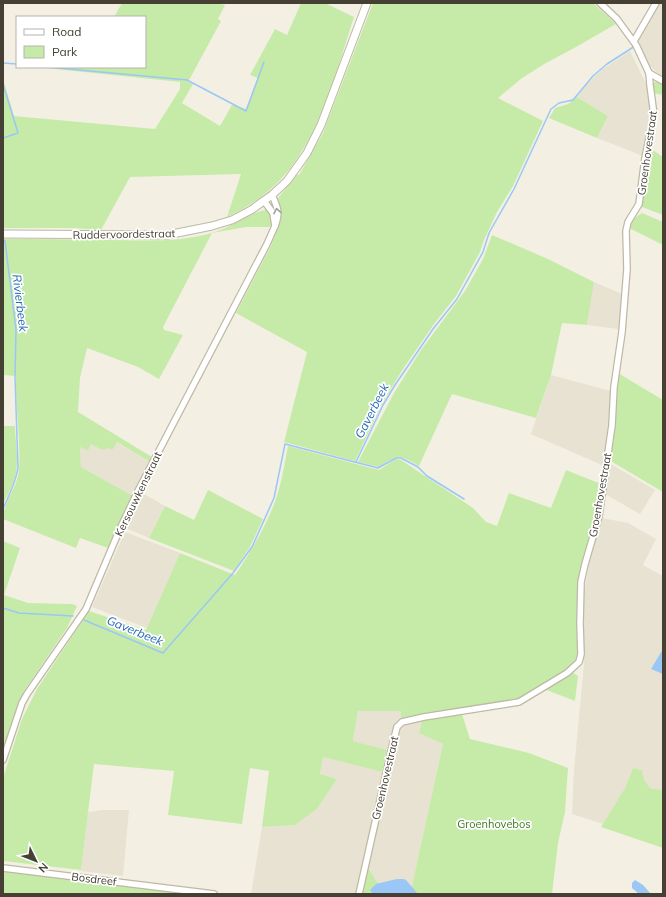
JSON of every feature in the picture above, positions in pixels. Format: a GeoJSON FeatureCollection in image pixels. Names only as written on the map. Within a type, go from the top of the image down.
{"type":"FeatureCollection","features":[{"type":"Feature","properties":{"kind":"street","name":"Ruddervoordestraat"},"geometry":{"type":"LineString","coordinates":[[3,234],[167,235],[212,226],[232,220],[264,201],[287,181],[307,153],[314,140],[321,125],[366,3]]}},
{"type":"Feature","properties":{"kind":"street","name":"Groenhovestraat"},"geometry":{"type":"LineString","coordinates":[[359,894],[397,727],[402,722],[519,702],[567,673],[579,662],[581,654],[581,582],[599,516],[612,424],[614,387],[622,332],[627,269],[626,231],[628,222],[639,204],[645,158],[654,115],[649,73],[634,41],[617,19],[600,3]]}},
{"type":"Feature","properties":{"kind":"street"},"geometry":{"type":"LineString","coordinates":[[634,41],[656,3]]}},
{"type":"Feature","properties":{"kind":"street"},"geometry":{"type":"LineString","coordinates":[[649,73],[663,81]]}},
{"type":"Feature","properties":{"kind":"street","name":"Kersouwkenstraat"},"geometry":{"type":"LineString","coordinates":[[3,760],[22,703],[86,609],[139,488],[267,244],[278,218],[278,210],[272,195]]}},
{"type":"Feature","properties":{"kind":"street"},"geometry":{"type":"LineString","coordinates":[[264,201],[274,213],[274,226]]}},
{"type":"Feature","properties":{"kind":"street","name":"Bosdreef"},"geometry":{"type":"LineString","coordinates":[[3,868],[211,894]]}},
{"type":"Feature","properties":{"kind":"shaded area"},"geometry":{"type":"Polygon","coordinates":[[[659,3],[663,3],[663,77],[650,66],[640,49],[639,39],[659,3]]]}},
{"type":"Feature","properties":{"kind":"shaded area"},"geometry":{"type":"Polygon","coordinates":[[[630,51],[647,86],[650,104],[651,114],[643,156],[597,138],[608,116],[577,97],[587,84],[603,69],[630,51]]]}},
{"type":"Feature","properties":{"kind":"shaded area"},"geometry":{"type":"Polygon","coordinates":[[[594,282],[622,294],[618,329],[587,325],[594,282]]]}},
{"type":"Feature","properties":{"kind":"shaded area"},"geometry":{"type":"Polygon","coordinates":[[[551,375],[611,391],[604,466],[531,434],[551,375]]]}},
{"type":"Feature","properties":{"kind":"shaded area"},"geometry":{"type":"Polygon","coordinates":[[[116,442],[150,462],[133,496],[81,467],[80,447],[88,451],[91,444],[102,450],[116,442]]]}},
{"type":"Feature","properties":{"kind":"shaded area"},"geometry":{"type":"Polygon","coordinates":[[[609,463],[655,490],[640,514],[605,494],[609,463]]]}},
{"type":"Feature","properties":{"kind":"shaded area"},"geometry":{"type":"Polygon","coordinates":[[[142,493],[165,506],[149,538],[126,528],[142,493]]]}},
{"type":"Feature","properties":{"kind":"shaded area"},"geometry":{"type":"Polygon","coordinates":[[[602,518],[628,523],[656,539],[643,565],[663,576],[663,790],[650,788],[643,780],[642,770],[633,768],[625,788],[603,824],[572,814],[574,770],[584,664],[581,611],[590,559],[602,518]]]}},
{"type":"Feature","properties":{"kind":"shaded area"},"geometry":{"type":"Polygon","coordinates":[[[125,532],[180,553],[147,628],[92,607],[125,532]]]}},
{"type":"Feature","properties":{"kind":"shaded area"},"geometry":{"type":"Polygon","coordinates":[[[358,711],[401,711],[401,718],[423,714],[419,733],[443,744],[412,887],[395,890],[377,882],[367,866],[361,866],[355,894],[251,894],[262,827],[295,825],[317,809],[337,779],[320,774],[323,757],[382,772],[386,750],[353,741],[358,711]]]}},
{"type":"Feature","properties":{"kind":"shaded area"},"geometry":{"type":"Polygon","coordinates":[[[103,810],[129,810],[123,876],[81,871],[88,812],[103,810]]]}},
{"type":"Feature","properties":{"kind":"green space"},"geometry":{"type":"Polygon","coordinates":[[[122,3],[216,3],[225,5],[218,19],[221,21],[188,82],[193,84],[182,103],[220,126],[232,105],[246,109],[258,78],[250,75],[275,29],[287,35],[301,3],[325,3],[354,17],[331,88],[311,135],[298,157],[283,177],[257,200],[227,217],[241,174],[130,177],[101,230],[73,228],[3,228],[3,79],[14,116],[155,129],[180,89],[180,82],[46,68],[146,68],[146,16],[115,16],[122,3]]]}},
{"type":"Feature","properties":{"kind":"green space"},"geometry":{"type":"Polygon","coordinates":[[[373,3],[593,3],[616,24],[522,78],[498,98],[543,121],[513,186],[497,212],[480,252],[456,296],[434,324],[384,400],[355,461],[284,442],[307,352],[236,313],[271,246],[281,220],[278,198],[297,175],[299,175],[323,133],[373,3]]]}},
{"type":"Feature","properties":{"kind":"green space"},"geometry":{"type":"Polygon","coordinates":[[[654,82],[663,85],[663,95],[653,93],[652,85],[654,82]]]}},
{"type":"Feature","properties":{"kind":"green space"},"geometry":{"type":"Polygon","coordinates":[[[577,97],[608,116],[597,138],[549,118],[555,108],[568,104],[577,97]]]}},
{"type":"Feature","properties":{"kind":"green space"},"geometry":{"type":"Polygon","coordinates":[[[650,148],[663,157],[663,215],[642,207],[641,204],[650,148]]]}},
{"type":"Feature","properties":{"kind":"green space"},"geometry":{"type":"Polygon","coordinates":[[[265,210],[273,216],[270,227],[246,227],[212,233],[265,210]]]}},
{"type":"Feature","properties":{"kind":"green space"},"geometry":{"type":"Polygon","coordinates":[[[642,213],[663,222],[663,245],[629,228],[633,219],[642,213]]]}},
{"type":"Feature","properties":{"kind":"green space"},"geometry":{"type":"Polygon","coordinates":[[[212,233],[163,327],[164,330],[183,335],[159,379],[138,367],[87,348],[80,378],[78,412],[152,457],[150,462],[117,442],[112,450],[108,448],[102,450],[91,444],[88,451],[80,447],[81,467],[133,496],[108,548],[80,538],[76,548],[3,519],[5,507],[18,476],[19,434],[16,376],[3,375],[3,239],[173,240],[212,233]]]}},
{"type":"Feature","properties":{"kind":"green space"},"geometry":{"type":"Polygon","coordinates":[[[492,235],[548,259],[594,282],[587,325],[562,323],[551,375],[536,418],[452,394],[419,466],[399,457],[379,467],[358,462],[394,393],[421,350],[465,291],[483,259],[492,235]]]}},
{"type":"Feature","properties":{"kind":"green space"},"geometry":{"type":"Polygon","coordinates":[[[618,373],[663,400],[663,492],[609,460],[615,422],[618,373]]]}},
{"type":"Feature","properties":{"kind":"green space"},"geometry":{"type":"Polygon","coordinates":[[[3,426],[15,426],[17,462],[14,481],[3,504],[3,426]]]}},
{"type":"Feature","properties":{"kind":"green space"},"geometry":{"type":"Polygon","coordinates":[[[288,446],[379,470],[396,459],[401,460],[473,508],[486,522],[497,526],[509,493],[551,508],[566,470],[601,484],[596,518],[581,569],[577,613],[578,655],[573,665],[519,699],[401,718],[401,711],[358,711],[353,741],[387,750],[382,772],[323,757],[320,774],[337,779],[317,809],[295,825],[262,827],[269,771],[250,768],[242,824],[168,815],[174,771],[94,764],[81,870],[3,861],[3,778],[22,719],[37,689],[89,611],[146,630],[180,553],[235,575],[256,542],[276,500],[288,446]]]}},
{"type":"Feature","properties":{"kind":"green space"},"geometry":{"type":"Polygon","coordinates":[[[208,490],[263,519],[250,547],[234,571],[149,538],[165,506],[194,520],[208,490]]]}},
{"type":"Feature","properties":{"kind":"green space"},"geometry":{"type":"Polygon","coordinates":[[[3,541],[20,548],[4,595],[28,603],[72,604],[77,606],[67,628],[24,691],[3,750],[3,541]]]}},
{"type":"Feature","properties":{"kind":"green space"},"geometry":{"type":"Polygon","coordinates":[[[572,672],[578,676],[575,701],[544,689],[572,672]]]}},
{"type":"Feature","properties":{"kind":"green space","name":"Groenhovebos"},"geometry":{"type":"Polygon","coordinates":[[[462,714],[470,739],[529,753],[568,768],[565,812],[558,843],[552,894],[360,894],[367,866],[377,882],[395,889],[412,886],[443,744],[419,733],[422,720],[462,714]]]}},
{"type":"Feature","properties":{"kind":"green space"},"geometry":{"type":"Polygon","coordinates":[[[633,768],[642,770],[644,780],[650,788],[663,790],[663,848],[601,827],[625,788],[633,768]]]}},
{"type":"Feature","properties":{"kind":"green space"},"geometry":{"type":"Polygon","coordinates":[[[3,870],[192,894],[3,894],[3,870]]]}},
{"type":"Feature","properties":{"kind":"water"},"geometry":{"type":"Polygon","coordinates":[[[663,649],[663,674],[651,669],[663,649]]]}},
{"type":"Feature","properties":{"kind":"water"},"geometry":{"type":"Polygon","coordinates":[[[397,879],[406,880],[418,894],[377,894],[372,893],[370,890],[376,884],[397,879]]]}},
{"type":"Feature","properties":{"kind":"water"},"geometry":{"type":"Polygon","coordinates":[[[635,880],[643,885],[651,894],[639,894],[632,888],[632,883],[635,880]]]}},
{"type":"Feature","properties":{"kind":"waterway","name":"Gaverbeek"},"geometry":{"type":"LineString","coordinates":[[356,462],[383,405],[395,385],[433,329],[457,299],[483,252],[489,233],[514,189],[551,109],[559,103],[573,100],[593,76],[607,64],[635,46]]}},
{"type":"Feature","properties":{"kind":"waterway"},"geometry":{"type":"LineString","coordinates":[[58,68],[187,80],[246,111],[264,62]]}},
{"type":"Feature","properties":{"kind":"waterway"},"geometry":{"type":"LineString","coordinates":[[3,63],[16,64]]}},
{"type":"Feature","properties":{"kind":"waterway"},"geometry":{"type":"LineString","coordinates":[[3,84],[18,133],[3,138]]}},
{"type":"Feature","properties":{"kind":"waterway","name":"Rivierbeek"},"geometry":{"type":"LineString","coordinates":[[3,241],[5,241],[16,330],[15,377],[18,468],[14,483],[3,509]]}},
{"type":"Feature","properties":{"kind":"waterway","name":"Gaverbeek"},"geometry":{"type":"LineString","coordinates":[[84,620],[163,653],[233,573],[252,547],[274,498],[285,444],[378,468],[396,458],[401,458],[418,467],[427,476],[464,499]]}},
{"type":"Feature","properties":{"kind":"waterway"},"geometry":{"type":"LineString","coordinates":[[3,608],[19,613],[73,616]]}}]}
